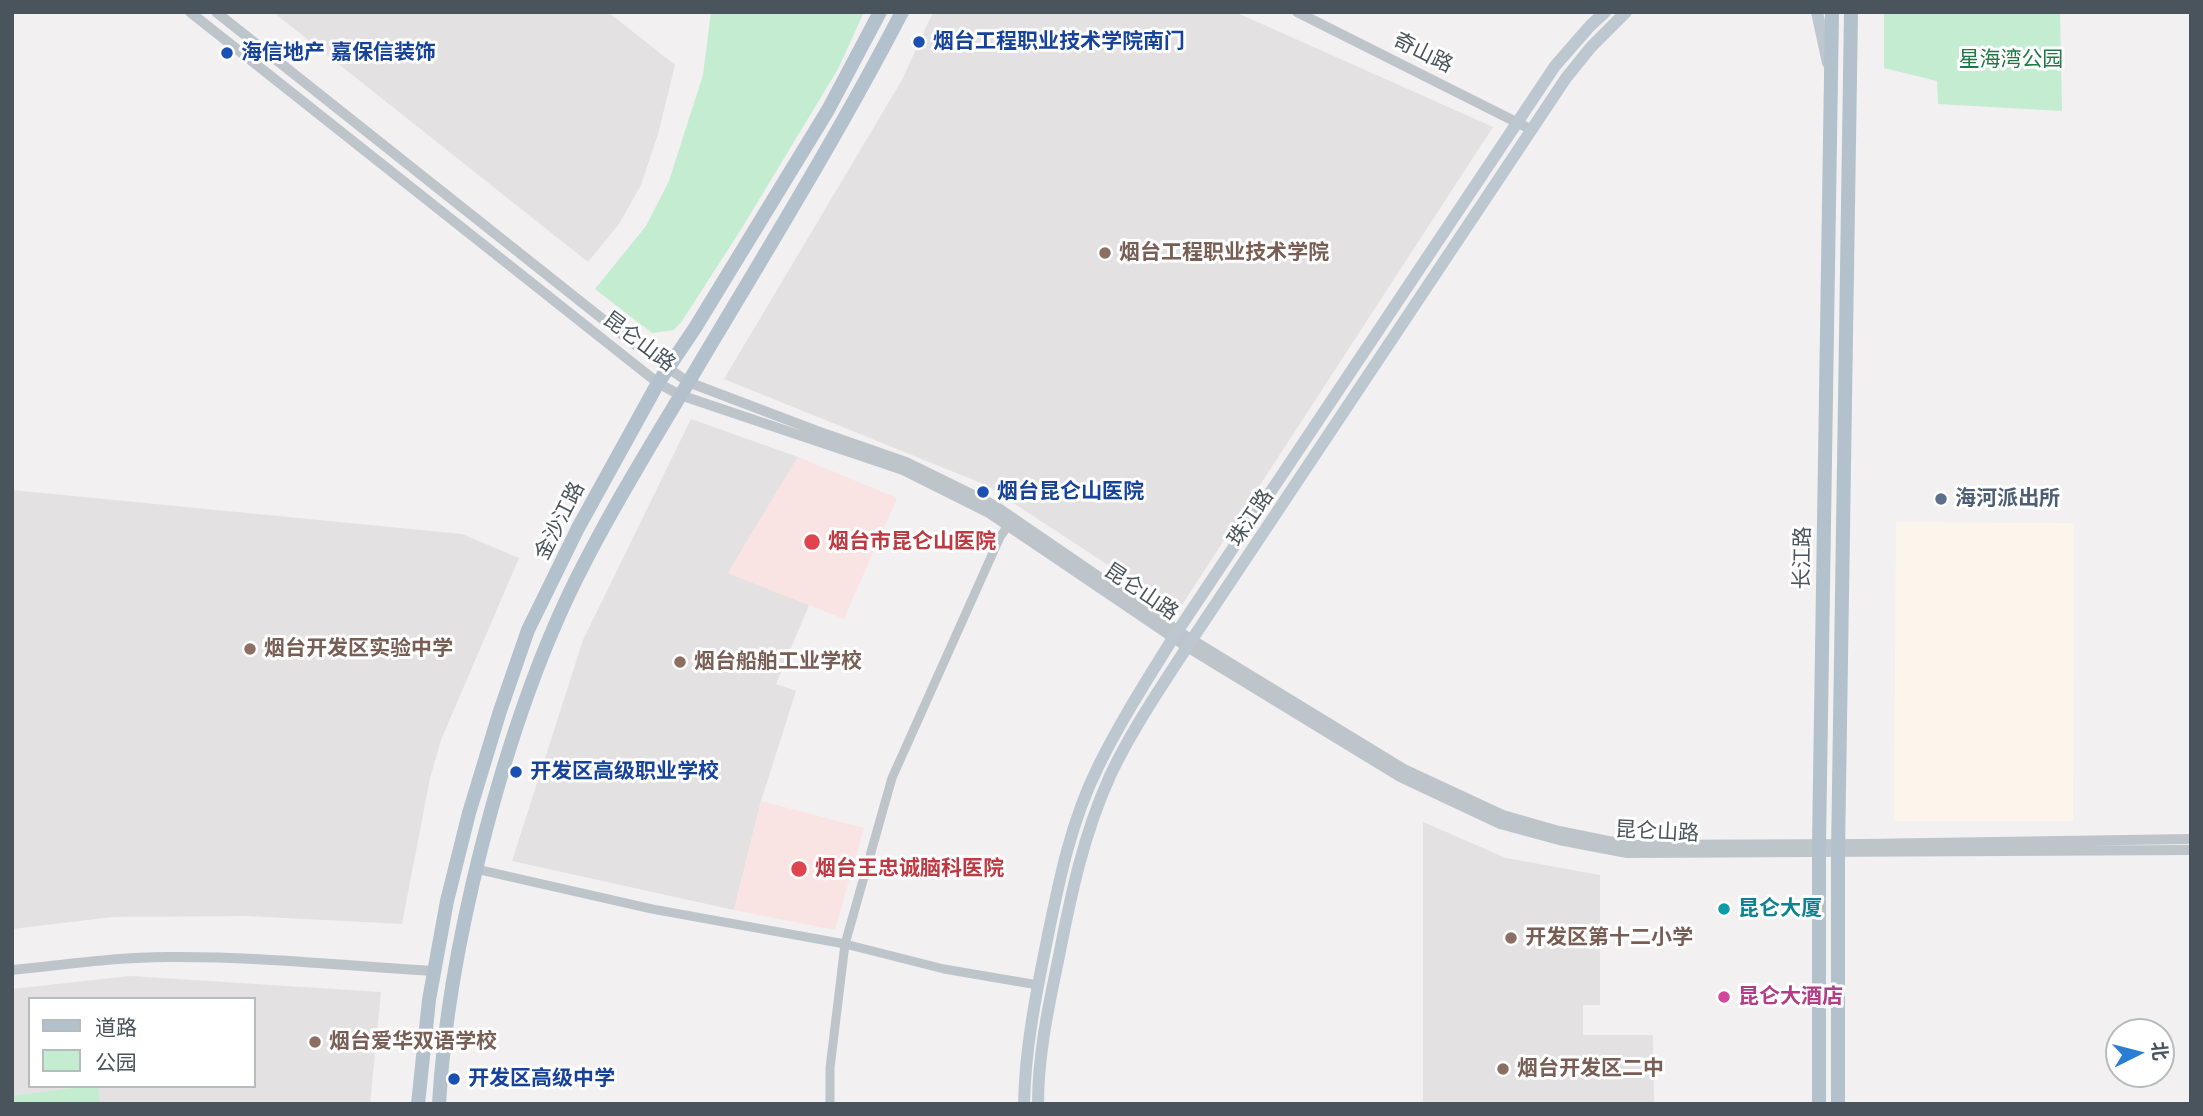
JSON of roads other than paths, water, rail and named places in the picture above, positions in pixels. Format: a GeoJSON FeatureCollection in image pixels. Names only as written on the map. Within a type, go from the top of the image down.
{"type":"FeatureCollection","features":[{"type":"Feature","properties":{"kind":"main road","name":"金沙江路"},"geometry":{"type":"LineString","coordinates":[[418,1104],[429,1000],[447,901],[468,813],[528,630],[578,528],[658,383],[828,110],[880,12]]}},
{"type":"Feature","properties":{"kind":"main road","name":"金沙江路"},"geometry":{"type":"LineString","coordinates":[[439,1104],[452,980],[476,869],[495,794],[519,717],[551,634],[585,562],[680,395],[858,96],[902,12]]}},
{"type":"Feature","properties":{"kind":"main road"},"geometry":{"type":"LineString","coordinates":[[1024,1104],[1030,1034],[1060,877],[1078,816],[1097,769],[1135,698],[1176,634],[1555,66],[1605,12]]}},
{"type":"Feature","properties":{"kind":"main road","name":"珠江路"},"geometry":{"type":"LineString","coordinates":[[1038,1104],[1041,1059],[1051,994],[1074,882],[1091,820],[1111,774],[1190,644],[1566,78],[1591,47],[1626,12]]}},
{"type":"Feature","properties":{"kind":"main road"},"geometry":{"type":"LineString","coordinates":[[1817,12],[1831,77]]}},
{"type":"Feature","properties":{"kind":"main road","name":"长江路"},"geometry":{"type":"LineString","coordinates":[[1819,1104],[1819,848],[1832,12]]}},
{"type":"Feature","properties":{"kind":"main road","name":"长江路"},"geometry":{"type":"LineString","coordinates":[[1838,1104],[1851,12]]}},
{"type":"Feature","properties":{"kind":"street","name":"昆仑山路"},"geometry":{"type":"LineString","coordinates":[[190,12],[658,383],[680,395],[902,470],[989,513],[1176,634]]}},
{"type":"Feature","properties":{"kind":"street","name":"昆仑山路"},"geometry":{"type":"LineString","coordinates":[[216,12],[624,335],[688,382],[906,462],[994,505],[1190,644],[1404,769],[1503,815],[1559,831],[1628,845],[2191,850]]}},
{"type":"Feature","properties":{"kind":"street","name":"奇山路"},"geometry":{"type":"LineString","coordinates":[[1297,12],[1532,130]]}},
{"type":"Feature","properties":{"kind":"street"},"geometry":{"type":"LineString","coordinates":[[830,1104],[830,1068],[845,944],[892,778],[1000,537],[1014,518]]}},
{"type":"Feature","properties":{"kind":"street","name":"昆仑山路"},"geometry":{"type":"LineString","coordinates":[[1839,848],[2191,839]]}},
{"type":"Feature","properties":{"kind":"street"},"geometry":{"type":"LineString","coordinates":[[476,869],[652,909],[845,944],[944,969],[1038,985]]}},
{"type":"Feature","properties":{"kind":"street"},"geometry":{"type":"LineString","coordinates":[[12,970],[167,957],[434,971]]}},
{"type":"Feature","properties":{"kind":"place","name":"烟台工程职业技术学院南门"},"geometry":{"type":"Point","coordinates":[919,42]}},
{"type":"Feature","properties":{"kind":"place","name":"海信地产 嘉保信装饰"},"geometry":{"type":"Point","coordinates":[227,53]}},
{"type":"Feature","properties":{"kind":"place","name":"烟台工程职业技术学院"},"geometry":{"type":"Point","coordinates":[1105,253]}},
{"type":"Feature","properties":{"kind":"place","name":"烟台昆仑山医院"},"geometry":{"type":"Point","coordinates":[983,492]}},
{"type":"Feature","properties":{"kind":"place","name":"海河派出所"},"geometry":{"type":"Point","coordinates":[1941,499]}},
{"type":"Feature","properties":{"kind":"place","name":"烟台市昆仑山医院"},"geometry":{"type":"Point","coordinates":[812,542]}},
{"type":"Feature","properties":{"kind":"place","name":"烟台开发区实验中学"},"geometry":{"type":"Point","coordinates":[250,649]}},
{"type":"Feature","properties":{"kind":"place","name":"烟台船舶工业学校"},"geometry":{"type":"Point","coordinates":[680,662]}},
{"type":"Feature","properties":{"kind":"place","name":"开发区高级职业学校"},"geometry":{"type":"Point","coordinates":[516,772]}},
{"type":"Feature","properties":{"kind":"place","name":"烟台王忠诚脑科医院"},"geometry":{"type":"Point","coordinates":[799,869]}},
{"type":"Feature","properties":{"kind":"place","name":"昆仑大厦"},"geometry":{"type":"Point","coordinates":[1724,909]}},
{"type":"Feature","properties":{"kind":"place","name":"开发区第十二小学"},"geometry":{"type":"Point","coordinates":[1511,938]}},
{"type":"Feature","properties":{"kind":"place","name":"昆仑大酒店"},"geometry":{"type":"Point","coordinates":[1724,997]}},
{"type":"Feature","properties":{"kind":"place","name":"烟台爱华双语学校"},"geometry":{"type":"Point","coordinates":[315,1042]}},
{"type":"Feature","properties":{"kind":"place","name":"烟台开发区二中"},"geometry":{"type":"Point","coordinates":[1503,1069]}},
{"type":"Feature","properties":{"kind":"place","name":"开发区高级中学"},"geometry":{"type":"Point","coordinates":[454,1079]}},
{"type":"Feature","properties":{"kind":"park label","name":"星海湾公园"},"geometry":{"type":"Point","coordinates":[2011,60]}}]}
